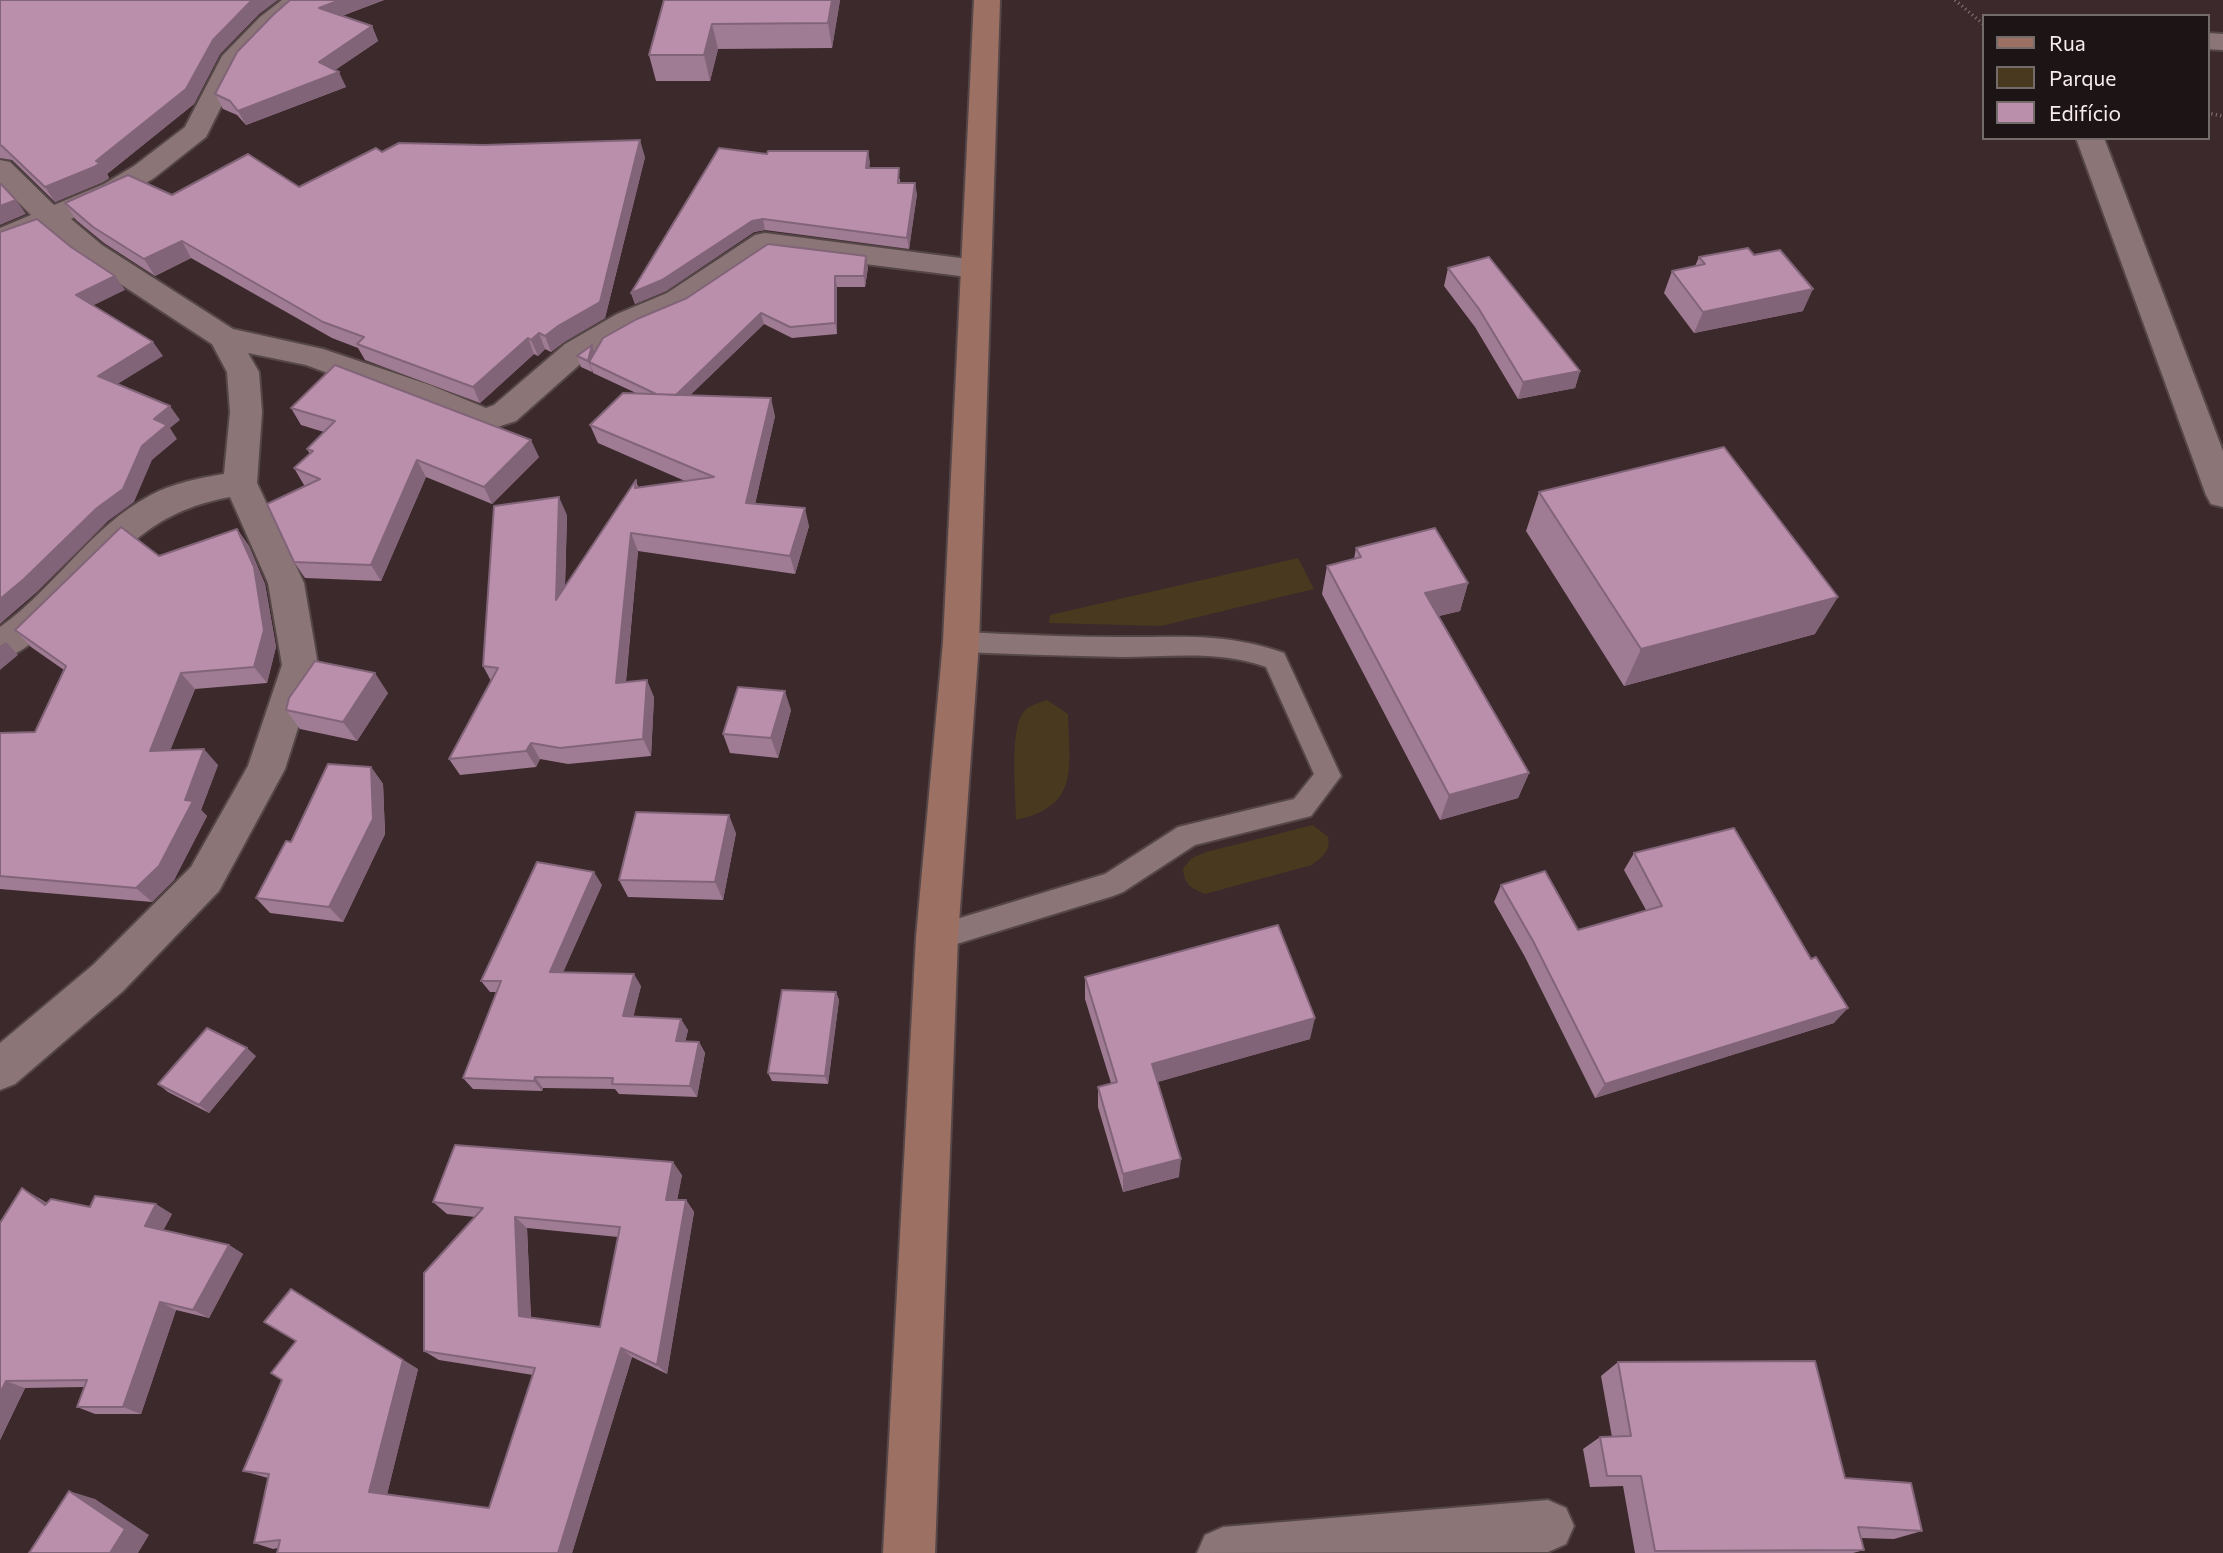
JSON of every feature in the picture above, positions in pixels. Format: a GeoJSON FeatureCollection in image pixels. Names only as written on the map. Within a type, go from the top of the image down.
{"type":"FeatureCollection","features":[{"type":"Feature","properties":{"kind":"main road"},"geometry":{"type":"LineString","coordinates":[[909,1553],[937,937],[961,642],[987,0]]}},
{"type":"Feature","properties":{"kind":"street"},"geometry":{"type":"LineString","coordinates":[[0,239],[114,190],[144,172],[196,131],[231,62],[269,22],[298,0]]}},
{"type":"Feature","properties":{"kind":"street"},"geometry":{"type":"LineString","coordinates":[[2091,140],[2223,495]]}},
{"type":"Feature","properties":{"kind":"street"},"geometry":{"type":"LineString","coordinates":[[0,168],[51,218],[92,252],[224,337],[312,356],[419,393],[485,420],[505,413],[576,351],[628,321],[678,300],[765,242],[976,269]]}},
{"type":"Feature","properties":{"kind":"street"},"geometry":{"type":"LineString","coordinates":[[0,1070],[108,978],[205,879],[266,769],[300,665],[286,583],[240,484],[246,412],[243,372],[224,337]]}},
{"type":"Feature","properties":{"kind":"street"},"geometry":{"type":"LineString","coordinates":[[0,646],[43,610],[127,528],[162,504],[195,490],[240,484]]}},
{"type":"Feature","properties":{"kind":"street"},"geometry":{"type":"LineString","coordinates":[[1223,1553],[1548,1526]]}},
{"type":"Feature","properties":{"kind":"lane"},"geometry":{"type":"LineString","coordinates":[[937,937],[1113,884],[1188,835],[1302,808],[1328,776],[1275,660],[1248,649],[1194,643],[1135,647],[961,642]]}},
{"type":"Feature","properties":{"kind":"path"},"geometry":{"type":"LineString","coordinates":[[1955,0],[1982,23]]}},
{"type":"Feature","properties":{"kind":"green space"},"geometry":{"type":"Polygon","coordinates":[[[1298,558],[1314,589],[1161,626],[1049,623],[1050,615],[1298,558]]]}},
{"type":"Feature","properties":{"kind":"green space"},"geometry":{"type":"Polygon","coordinates":[[[1047,700],[1068,714],[1067,782],[1052,805],[1037,814],[1016,820],[1015,748],[1019,722],[1028,708],[1047,700]]]}},
{"type":"Feature","properties":{"kind":"green space"},"geometry":{"type":"Polygon","coordinates":[[[1313,825],[1328,837],[1329,842],[1325,853],[1312,865],[1205,894],[1192,888],[1185,878],[1183,868],[1192,858],[1206,852],[1313,825]]]}},
{"type":"Feature","properties":{"kind":"building"},"geometry":{"type":"Polygon","coordinates":[[[0,0],[252,0],[213,40],[186,89],[96,161],[100,163],[45,187],[0,145],[0,0]]]}},
{"type":"Feature","properties":{"kind":"building"},"geometry":{"type":"Polygon","coordinates":[[[290,0],[340,0],[319,8],[372,26],[319,62],[339,72],[238,111],[230,101],[215,94],[237,52],[290,0]]]}},
{"type":"Feature","properties":{"kind":"building"},"geometry":{"type":"Polygon","coordinates":[[[664,0],[832,0],[828,23],[712,24],[704,55],[649,55],[664,0]]]}},
{"type":"Feature","properties":{"kind":"building"},"geometry":{"type":"Polygon","coordinates":[[[640,140],[600,302],[545,336],[539,333],[531,340],[528,338],[473,387],[357,344],[364,337],[323,322],[182,241],[144,259],[93,227],[65,203],[128,175],[172,195],[248,154],[299,187],[376,148],[382,152],[399,143],[484,145],[640,140]]]}},
{"type":"Feature","properties":{"kind":"building"},"geometry":{"type":"Polygon","coordinates":[[[719,148],[767,154],[768,151],[868,151],[866,168],[899,168],[898,183],[915,183],[907,238],[763,219],[752,221],[662,280],[631,293],[719,148]]]}},
{"type":"Feature","properties":{"kind":"building"},"geometry":{"type":"Polygon","coordinates":[[[0,183],[16,200],[0,206],[0,183]]]}},
{"type":"Feature","properties":{"kind":"building"},"geometry":{"type":"Polygon","coordinates":[[[37,219],[71,247],[115,276],[76,295],[153,342],[98,376],[170,406],[154,419],[167,425],[142,446],[123,489],[97,508],[0,599],[0,232],[37,219]]]}},
{"type":"Feature","properties":{"kind":"building"},"geometry":{"type":"Polygon","coordinates":[[[768,244],[866,256],[864,276],[835,276],[835,323],[790,327],[761,313],[676,395],[656,394],[589,362],[603,338],[637,319],[687,298],[768,244]]]}},
{"type":"Feature","properties":{"kind":"building"},"geometry":{"type":"Polygon","coordinates":[[[1748,248],[1754,255],[1780,250],[1813,289],[1703,312],[1672,271],[1705,264],[1699,257],[1748,248]]]}},
{"type":"Feature","properties":{"kind":"building"},"geometry":{"type":"Polygon","coordinates":[[[1489,257],[1580,371],[1523,382],[1479,309],[1448,268],[1489,257]]]}},
{"type":"Feature","properties":{"kind":"building"},"geometry":{"type":"Polygon","coordinates":[[[592,345],[588,361],[577,356],[592,345]]]}},
{"type":"Feature","properties":{"kind":"building"},"geometry":{"type":"Polygon","coordinates":[[[335,365],[531,440],[484,487],[417,460],[371,565],[294,562],[267,504],[320,479],[294,468],[313,451],[307,449],[335,421],[291,408],[335,365]]]}},
{"type":"Feature","properties":{"kind":"building"},"geometry":{"type":"Polygon","coordinates":[[[623,393],[771,398],[746,503],[805,508],[790,556],[631,533],[616,683],[647,680],[643,739],[560,748],[531,743],[526,751],[449,759],[498,668],[483,666],[494,506],[559,497],[556,600],[636,480],[635,488],[714,477],[590,425],[623,393]]]}},
{"type":"Feature","properties":{"kind":"building"},"geometry":{"type":"Polygon","coordinates":[[[1724,447],[1838,597],[1641,649],[1539,492],[1724,447]]]}},
{"type":"Feature","properties":{"kind":"building"},"geometry":{"type":"Polygon","coordinates":[[[121,527],[159,556],[237,529],[254,567],[264,630],[254,667],[181,673],[150,751],[204,749],[185,800],[193,801],[159,866],[136,888],[0,876],[0,733],[35,732],[66,666],[15,630],[121,527]]]}},
{"type":"Feature","properties":{"kind":"building"},"geometry":{"type":"Polygon","coordinates":[[[1435,528],[1468,583],[1425,593],[1529,773],[1449,795],[1327,566],[1361,557],[1356,548],[1435,528]]]}},
{"type":"Feature","properties":{"kind":"building"},"geometry":{"type":"Polygon","coordinates":[[[315,661],[375,673],[343,722],[286,710],[289,698],[315,661]]]}},
{"type":"Feature","properties":{"kind":"building"},"geometry":{"type":"Polygon","coordinates":[[[738,687],[785,691],[771,738],[723,734],[738,687]]]}},
{"type":"Feature","properties":{"kind":"building"},"geometry":{"type":"Polygon","coordinates":[[[328,764],[371,767],[373,819],[329,907],[256,898],[286,841],[291,842],[328,764]]]}},
{"type":"Feature","properties":{"kind":"building"},"geometry":{"type":"Polygon","coordinates":[[[636,812],[729,815],[715,882],[619,880],[636,812]]]}},
{"type":"Feature","properties":{"kind":"building"},"geometry":{"type":"Polygon","coordinates":[[[1734,828],[1811,959],[1816,957],[1848,1008],[1605,1084],[1533,941],[1501,885],[1545,871],[1578,930],[1662,906],[1634,853],[1734,828]]]}},
{"type":"Feature","properties":{"kind":"building"},"geometry":{"type":"Polygon","coordinates":[[[537,862],[594,872],[550,972],[634,974],[623,1016],[681,1019],[676,1041],[699,1042],[690,1086],[612,1084],[613,1078],[535,1077],[534,1081],[463,1078],[501,981],[481,981],[537,862]]]}},
{"type":"Feature","properties":{"kind":"building"},"geometry":{"type":"Polygon","coordinates":[[[1278,925],[1315,1018],[1152,1064],[1181,1159],[1123,1174],[1098,1087],[1117,1082],[1085,977],[1278,925]]]}},
{"type":"Feature","properties":{"kind":"building"},"geometry":{"type":"Polygon","coordinates":[[[782,990],[836,992],[825,1076],[768,1073],[782,990]]]}},
{"type":"Feature","properties":{"kind":"building"},"geometry":{"type":"Polygon","coordinates":[[[207,1028],[247,1048],[199,1105],[158,1084],[207,1028]]]}},
{"type":"Feature","properties":{"kind":"building"},"geometry":{"type":"Polygon","coordinates":[[[455,1145],[673,1162],[666,1200],[686,1200],[657,1365],[621,1348],[558,1553],[277,1553],[280,1540],[254,1543],[269,1474],[243,1471],[282,1380],[271,1373],[296,1341],[264,1322],[291,1289],[403,1360],[369,1492],[489,1508],[535,1368],[424,1351],[424,1273],[483,1208],[433,1202],[455,1145]],[[515,1217],[519,1316],[600,1327],[620,1227],[515,1217]]]}},
{"type":"Feature","properties":{"kind":"building"},"geometry":{"type":"Polygon","coordinates":[[[22,1188],[45,1205],[51,1199],[90,1207],[95,1196],[156,1204],[145,1226],[229,1245],[193,1310],[160,1302],[123,1407],[77,1407],[87,1380],[6,1381],[0,1393],[0,1223],[22,1188]]]}},
{"type":"Feature","properties":{"kind":"building"},"geometry":{"type":"Polygon","coordinates":[[[1815,1361],[1845,1478],[1911,1483],[1922,1531],[1858,1527],[1864,1550],[1655,1551],[1641,1476],[1607,1476],[1600,1437],[1631,1436],[1618,1362],[1815,1361]]]}},
{"type":"Feature","properties":{"kind":"building"},"geometry":{"type":"Polygon","coordinates":[[[69,1491],[125,1529],[110,1553],[29,1553],[69,1491]]]}}]}
